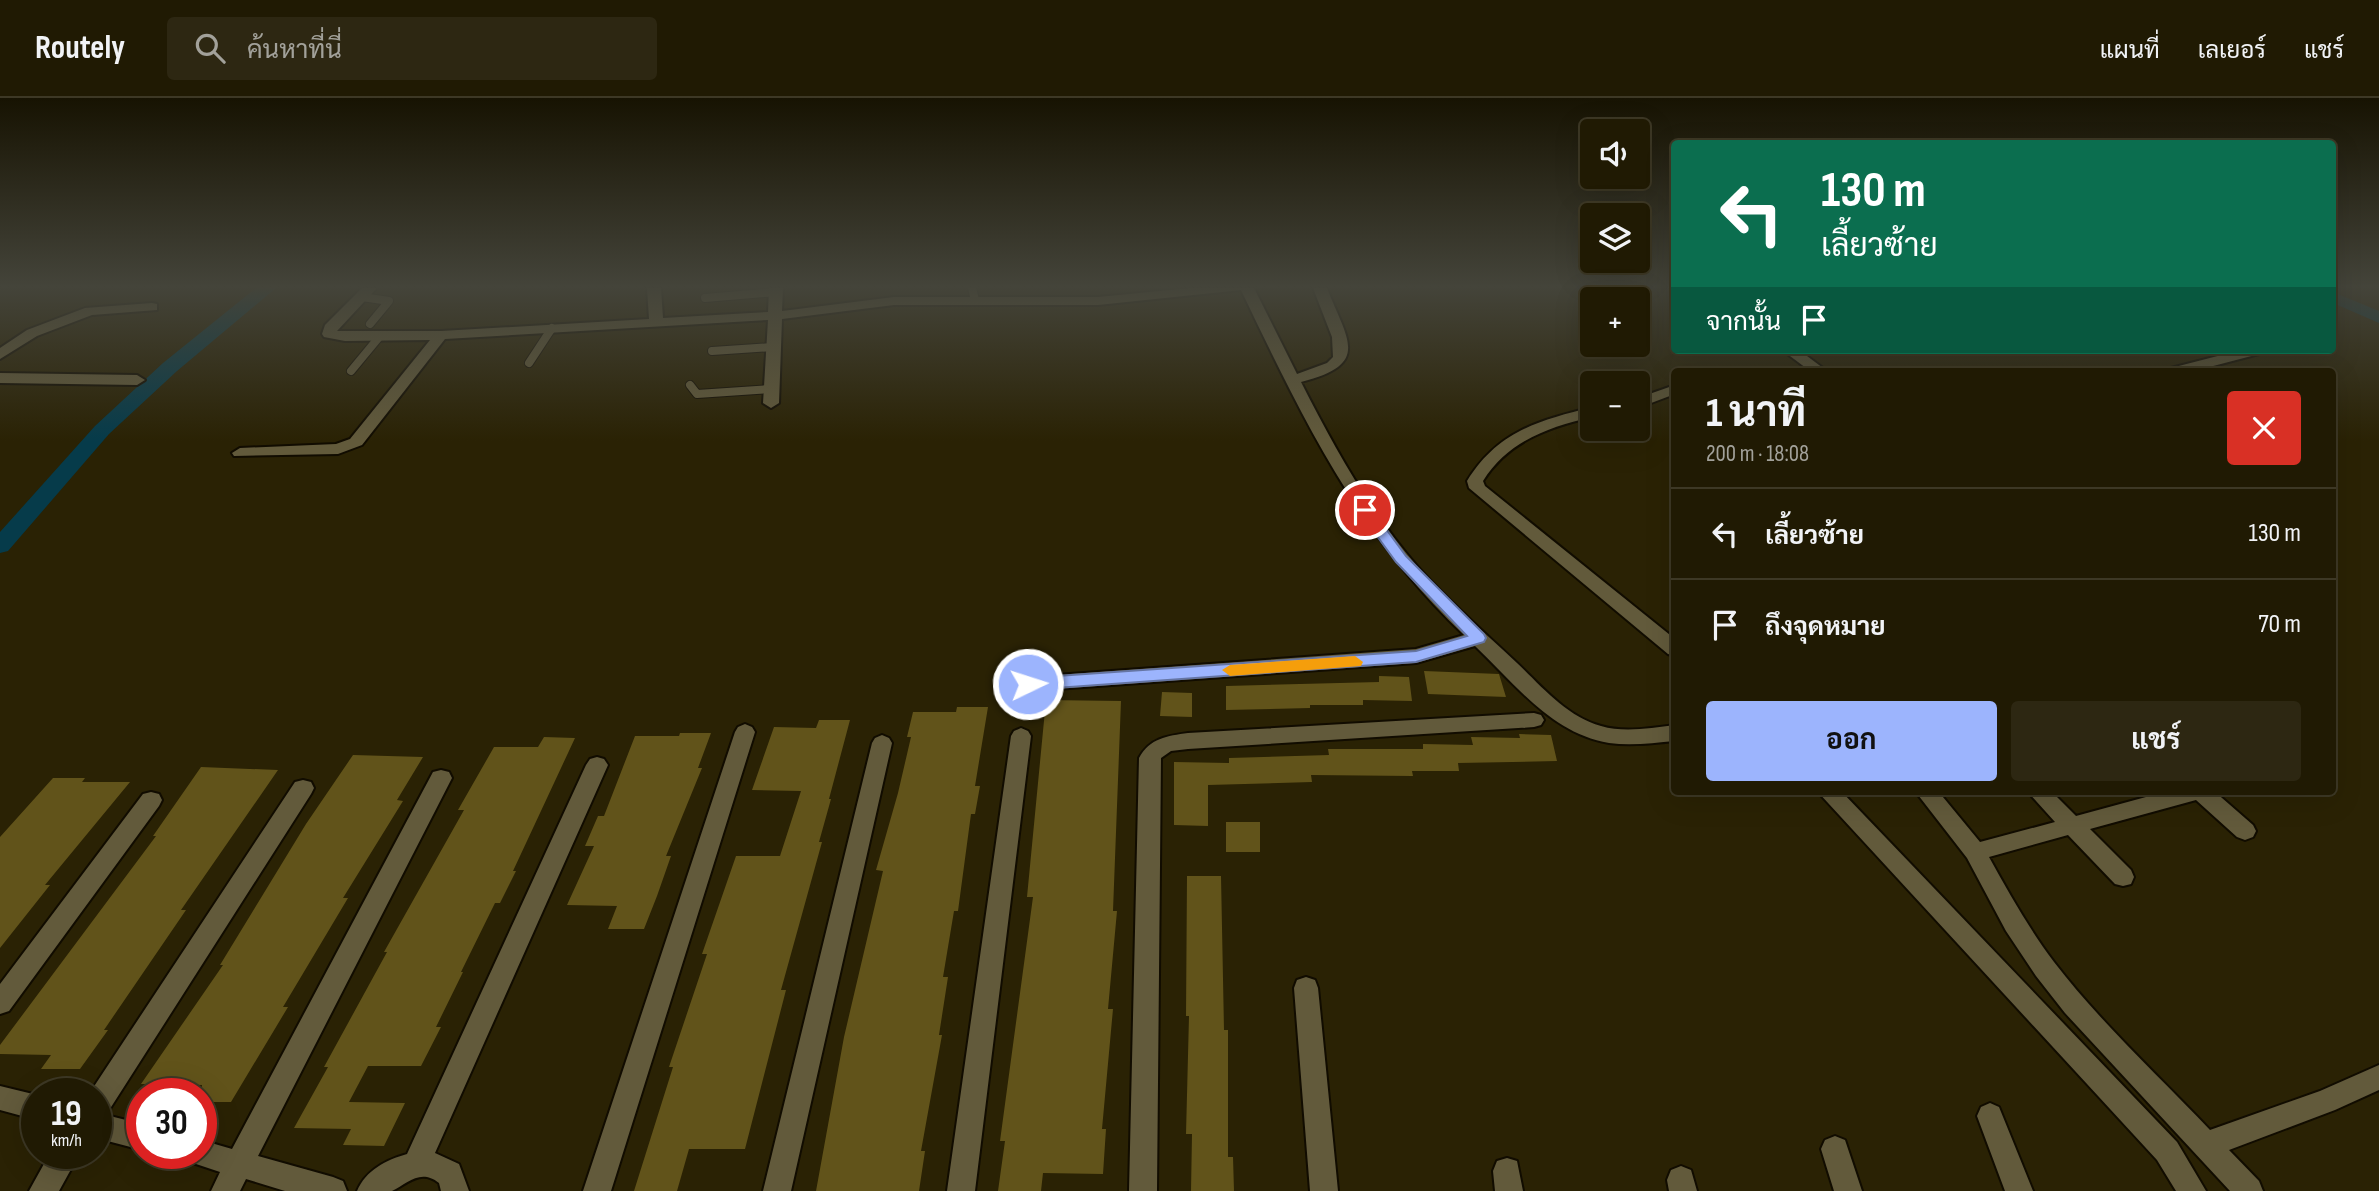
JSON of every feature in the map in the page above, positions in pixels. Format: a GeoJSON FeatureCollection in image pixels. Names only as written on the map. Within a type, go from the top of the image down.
{"type":"FeatureCollection","features":[{"type":"Feature","properties":{"kind":"street"},"geometry":{"type":"LineString","coordinates":[[0,355],[22,339]]}},
{"type":"Feature","properties":{"kind":"street"},"geometry":{"type":"LineString","coordinates":[[240,453],[338,449],[356,442],[437,339]]}},
{"type":"Feature","properties":{"kind":"street"},"geometry":{"type":"LineString","coordinates":[[771,396],[774,339]]}},
{"type":"Feature","properties":{"kind":"street"},"geometry":{"type":"LineString","coordinates":[[1273,339],[1322,441],[1365,510],[1401,559],[1478,638],[1557,712],[1575,725],[1608,736],[1671,733]]}},
{"type":"Feature","properties":{"kind":"street"},"geometry":{"type":"LineString","coordinates":[[1293,380],[1339,364],[1343,353],[1341,339]]}},
{"type":"Feature","properties":{"kind":"street"},"geometry":{"type":"LineString","coordinates":[[1795,354],[1816,368]]}},
{"type":"Feature","properties":{"kind":"street"},"geometry":{"type":"LineString","coordinates":[[2188,368],[2242,354]]}},
{"type":"Feature","properties":{"kind":"street"},"geometry":{"type":"LineString","coordinates":[[0,378],[137,380]]}},
{"type":"Feature","properties":{"kind":"street"},"geometry":{"type":"LineString","coordinates":[[1650,398],[1671,391]]}},
{"type":"Feature","properties":{"kind":"street"},"geometry":{"type":"LineString","coordinates":[[1580,415],[1548,423],[1524,433],[1492,455],[1475,481],[1476,488],[1671,646]]}},
{"type":"Feature","properties":{"kind":"street"},"geometry":{"type":"LineString","coordinates":[[1028,684],[1416,656],[1478,638]]}},
{"type":"Feature","properties":{"kind":"street"},"geometry":{"type":"LineString","coordinates":[[1143,1191],[1150,758],[1155,749],[1165,744],[1188,741],[1534,720]]}},
{"type":"Feature","properties":{"kind":"street"},"geometry":{"type":"LineString","coordinates":[[597,1191],[746,732]]}},
{"type":"Feature","properties":{"kind":"street"},"geometry":{"type":"LineString","coordinates":[[961,1191],[1021,736]]}},
{"type":"Feature","properties":{"kind":"street"},"geometry":{"type":"LineString","coordinates":[[777,1191],[882,743]]}},
{"type":"Feature","properties":{"kind":"street"},"geometry":{"type":"LineString","coordinates":[[416,1164],[597,765]]}},
{"type":"Feature","properties":{"kind":"street"},"geometry":{"type":"LineString","coordinates":[[225,1191],[441,778]]}},
{"type":"Feature","properties":{"kind":"street"},"geometry":{"type":"LineString","coordinates":[[112,1082],[303,788]]}},
{"type":"Feature","properties":{"kind":"street"},"geometry":{"type":"LineString","coordinates":[[1832,795],[2130,1111],[2167,1152],[2192,1191]]}},
{"type":"Feature","properties":{"kind":"street"},"geometry":{"type":"LineString","coordinates":[[1929,795],[1975,852],[2014,924],[2074,1005],[2249,1191]]}},
{"type":"Feature","properties":{"kind":"street"},"geometry":{"type":"LineString","coordinates":[[2042,795],[2123,877]]}},
{"type":"Feature","properties":{"kind":"street"},"geometry":{"type":"LineString","coordinates":[[1975,852],[2185,795]]}},
{"type":"Feature","properties":{"kind":"street"},"geometry":{"type":"LineString","coordinates":[[2204,795],[2245,831]]}},
{"type":"Feature","properties":{"kind":"street"},"geometry":{"type":"LineString","coordinates":[[0,1003],[151,800]]}},
{"type":"Feature","properties":{"kind":"street"},"geometry":{"type":"LineString","coordinates":[[1306,988],[1324,1191]]}},
{"type":"Feature","properties":{"kind":"street"},"geometry":{"type":"LineString","coordinates":[[2206,1146],[2326,1101],[2379,1077]]}},
{"type":"Feature","properties":{"kind":"street"},"geometry":{"type":"LineString","coordinates":[[0,1098],[21,1104]]}},
{"type":"Feature","properties":{"kind":"street"},"geometry":{"type":"LineString","coordinates":[[1990,1116],[2019,1191]]}},
{"type":"Feature","properties":{"kind":"street"},"geometry":{"type":"LineString","coordinates":[[1835,1149],[1848,1191]]}},
{"type":"Feature","properties":{"kind":"street"},"geometry":{"type":"LineString","coordinates":[[217,1158],[333,1191]]}},
{"type":"Feature","properties":{"kind":"street"},"geometry":{"type":"LineString","coordinates":[[371,1191],[397,1170],[416,1164],[434,1165],[448,1172],[455,1191]]}},
{"type":"Feature","properties":{"kind":"street"},"geometry":{"type":"LineString","coordinates":[[43,1191],[56,1169]]}},
{"type":"Feature","properties":{"kind":"lane"},"geometry":{"type":"LineString","coordinates":[[351,371],[378,339]]}},
{"type":"Feature","properties":{"kind":"lane"},"geometry":{"type":"LineString","coordinates":[[529,363],[545,339]]}},
{"type":"Feature","properties":{"kind":"lane"},"geometry":{"type":"LineString","coordinates":[[712,351],[774,347]]}},
{"type":"Feature","properties":{"kind":"lane"},"geometry":{"type":"LineString","coordinates":[[690,385],[697,394],[771,396]]}},
{"type":"Feature","properties":{"kind":"building"},"geometry":{"type":"Polygon","coordinates":[[[1424,671],[1499,674],[1506,697],[1428,694],[1424,671]]]}},
{"type":"Feature","properties":{"kind":"building"},"geometry":{"type":"Polygon","coordinates":[[[1379,676],[1409,677],[1412,701],[1363,700],[1363,705],[1226,710],[1226,686],[1379,682],[1379,676]]]}},
{"type":"Feature","properties":{"kind":"building"},"geometry":{"type":"Polygon","coordinates":[[[1162,692],[1192,693],[1192,717],[1160,716],[1162,692]]]}},
{"type":"Feature","properties":{"kind":"building"},"geometry":{"type":"Polygon","coordinates":[[[1046,700],[1121,701],[1113,911],[1117,911],[1108,1009],[1113,1009],[1102,1129],[1106,1129],[1103,1174],[1043,1173],[1041,1191],[998,1191],[1005,1141],[1000,1141],[1033,897],[1027,897],[1046,700]]]}},
{"type":"Feature","properties":{"kind":"building"},"geometry":{"type":"Polygon","coordinates":[[[957,707],[988,707],[975,786],[980,786],[975,814],[971,814],[958,911],[954,911],[943,977],[948,977],[939,1035],[942,1035],[921,1151],[925,1151],[919,1191],[816,1191],[844,1037],[883,871],[876,870],[898,793],[911,737],[907,737],[913,712],[956,712],[957,707]]]}},
{"type":"Feature","properties":{"kind":"building"},"geometry":{"type":"Polygon","coordinates":[[[819,720],[850,720],[819,842],[822,842],[781,990],[786,990],[745,1149],[689,1149],[677,1191],[634,1191],[673,1067],[669,1067],[707,954],[702,954],[736,856],[780,856],[801,791],[752,790],[774,727],[816,728],[819,720]]]}},
{"type":"Feature","properties":{"kind":"building"},"geometry":{"type":"Polygon","coordinates":[[[680,733],[711,733],[698,768],[702,768],[666,856],[671,856],[657,896],[644,929],[608,929],[617,906],[567,905],[594,846],[585,846],[598,816],[604,816],[635,736],[679,736],[680,733]]]}},
{"type":"Feature","properties":{"kind":"building"},"geometry":{"type":"Polygon","coordinates":[[[1519,734],[1551,735],[1557,761],[1458,763],[1459,771],[1412,771],[1413,776],[1311,775],[1312,782],[1208,785],[1208,826],[1174,825],[1174,762],[1229,763],[1229,758],[1329,755],[1328,749],[1423,749],[1423,744],[1473,745],[1471,737],[1520,738],[1519,734]]]}},
{"type":"Feature","properties":{"kind":"building"},"geometry":{"type":"Polygon","coordinates":[[[544,737],[575,738],[513,871],[516,871],[500,903],[495,903],[461,972],[436,1027],[441,1027],[421,1066],[368,1066],[349,1102],[405,1103],[384,1146],[343,1145],[351,1129],[294,1128],[387,952],[384,952],[464,810],[458,810],[494,747],[538,747],[544,737]]]}},
{"type":"Feature","properties":{"kind":"building"},"geometry":{"type":"Polygon","coordinates":[[[353,755],[423,757],[397,800],[403,801],[343,898],[348,898],[283,1007],[288,1007],[231,1102],[217,1102],[217,1078],[145,1078],[223,965],[220,965],[306,824],[353,755]]]}},
{"type":"Feature","properties":{"kind":"building"},"geometry":{"type":"Polygon","coordinates":[[[201,767],[278,770],[181,910],[186,910],[80,1069],[41,1069],[51,1055],[0,1054],[0,1045],[156,836],[153,836],[201,767]]]}},
{"type":"Feature","properties":{"kind":"building"},"geometry":{"type":"Polygon","coordinates":[[[53,778],[85,778],[82,782],[130,782],[45,885],[50,885],[0,948],[0,837],[53,778]]]}},
{"type":"Feature","properties":{"kind":"building"},"geometry":{"type":"Polygon","coordinates":[[[1226,822],[1260,822],[1260,852],[1226,852],[1226,822]]]}},
{"type":"Feature","properties":{"kind":"building"},"geometry":{"type":"Polygon","coordinates":[[[1187,876],[1221,876],[1224,1030],[1228,1030],[1228,1157],[1233,1157],[1234,1191],[1191,1191],[1192,1134],[1186,1134],[1189,1016],[1186,1016],[1187,876]]]}},
{"type":"Feature","properties":{"kind":"waterway"},"geometry":{"type":"LineString","coordinates":[[0,546],[102,430],[204,339]]}},
{"type":"Feature","properties":{"kind":"slow traffic"},"geometry":{"type":"LineString","coordinates":[[1230,670],[1355,662]]}},
{"type":"Feature","properties":{"kind":"route"},"geometry":{"type":"LineString","coordinates":[[1028,684],[1416,656],[1478,638],[1401,559],[1365,510]]}}]}
